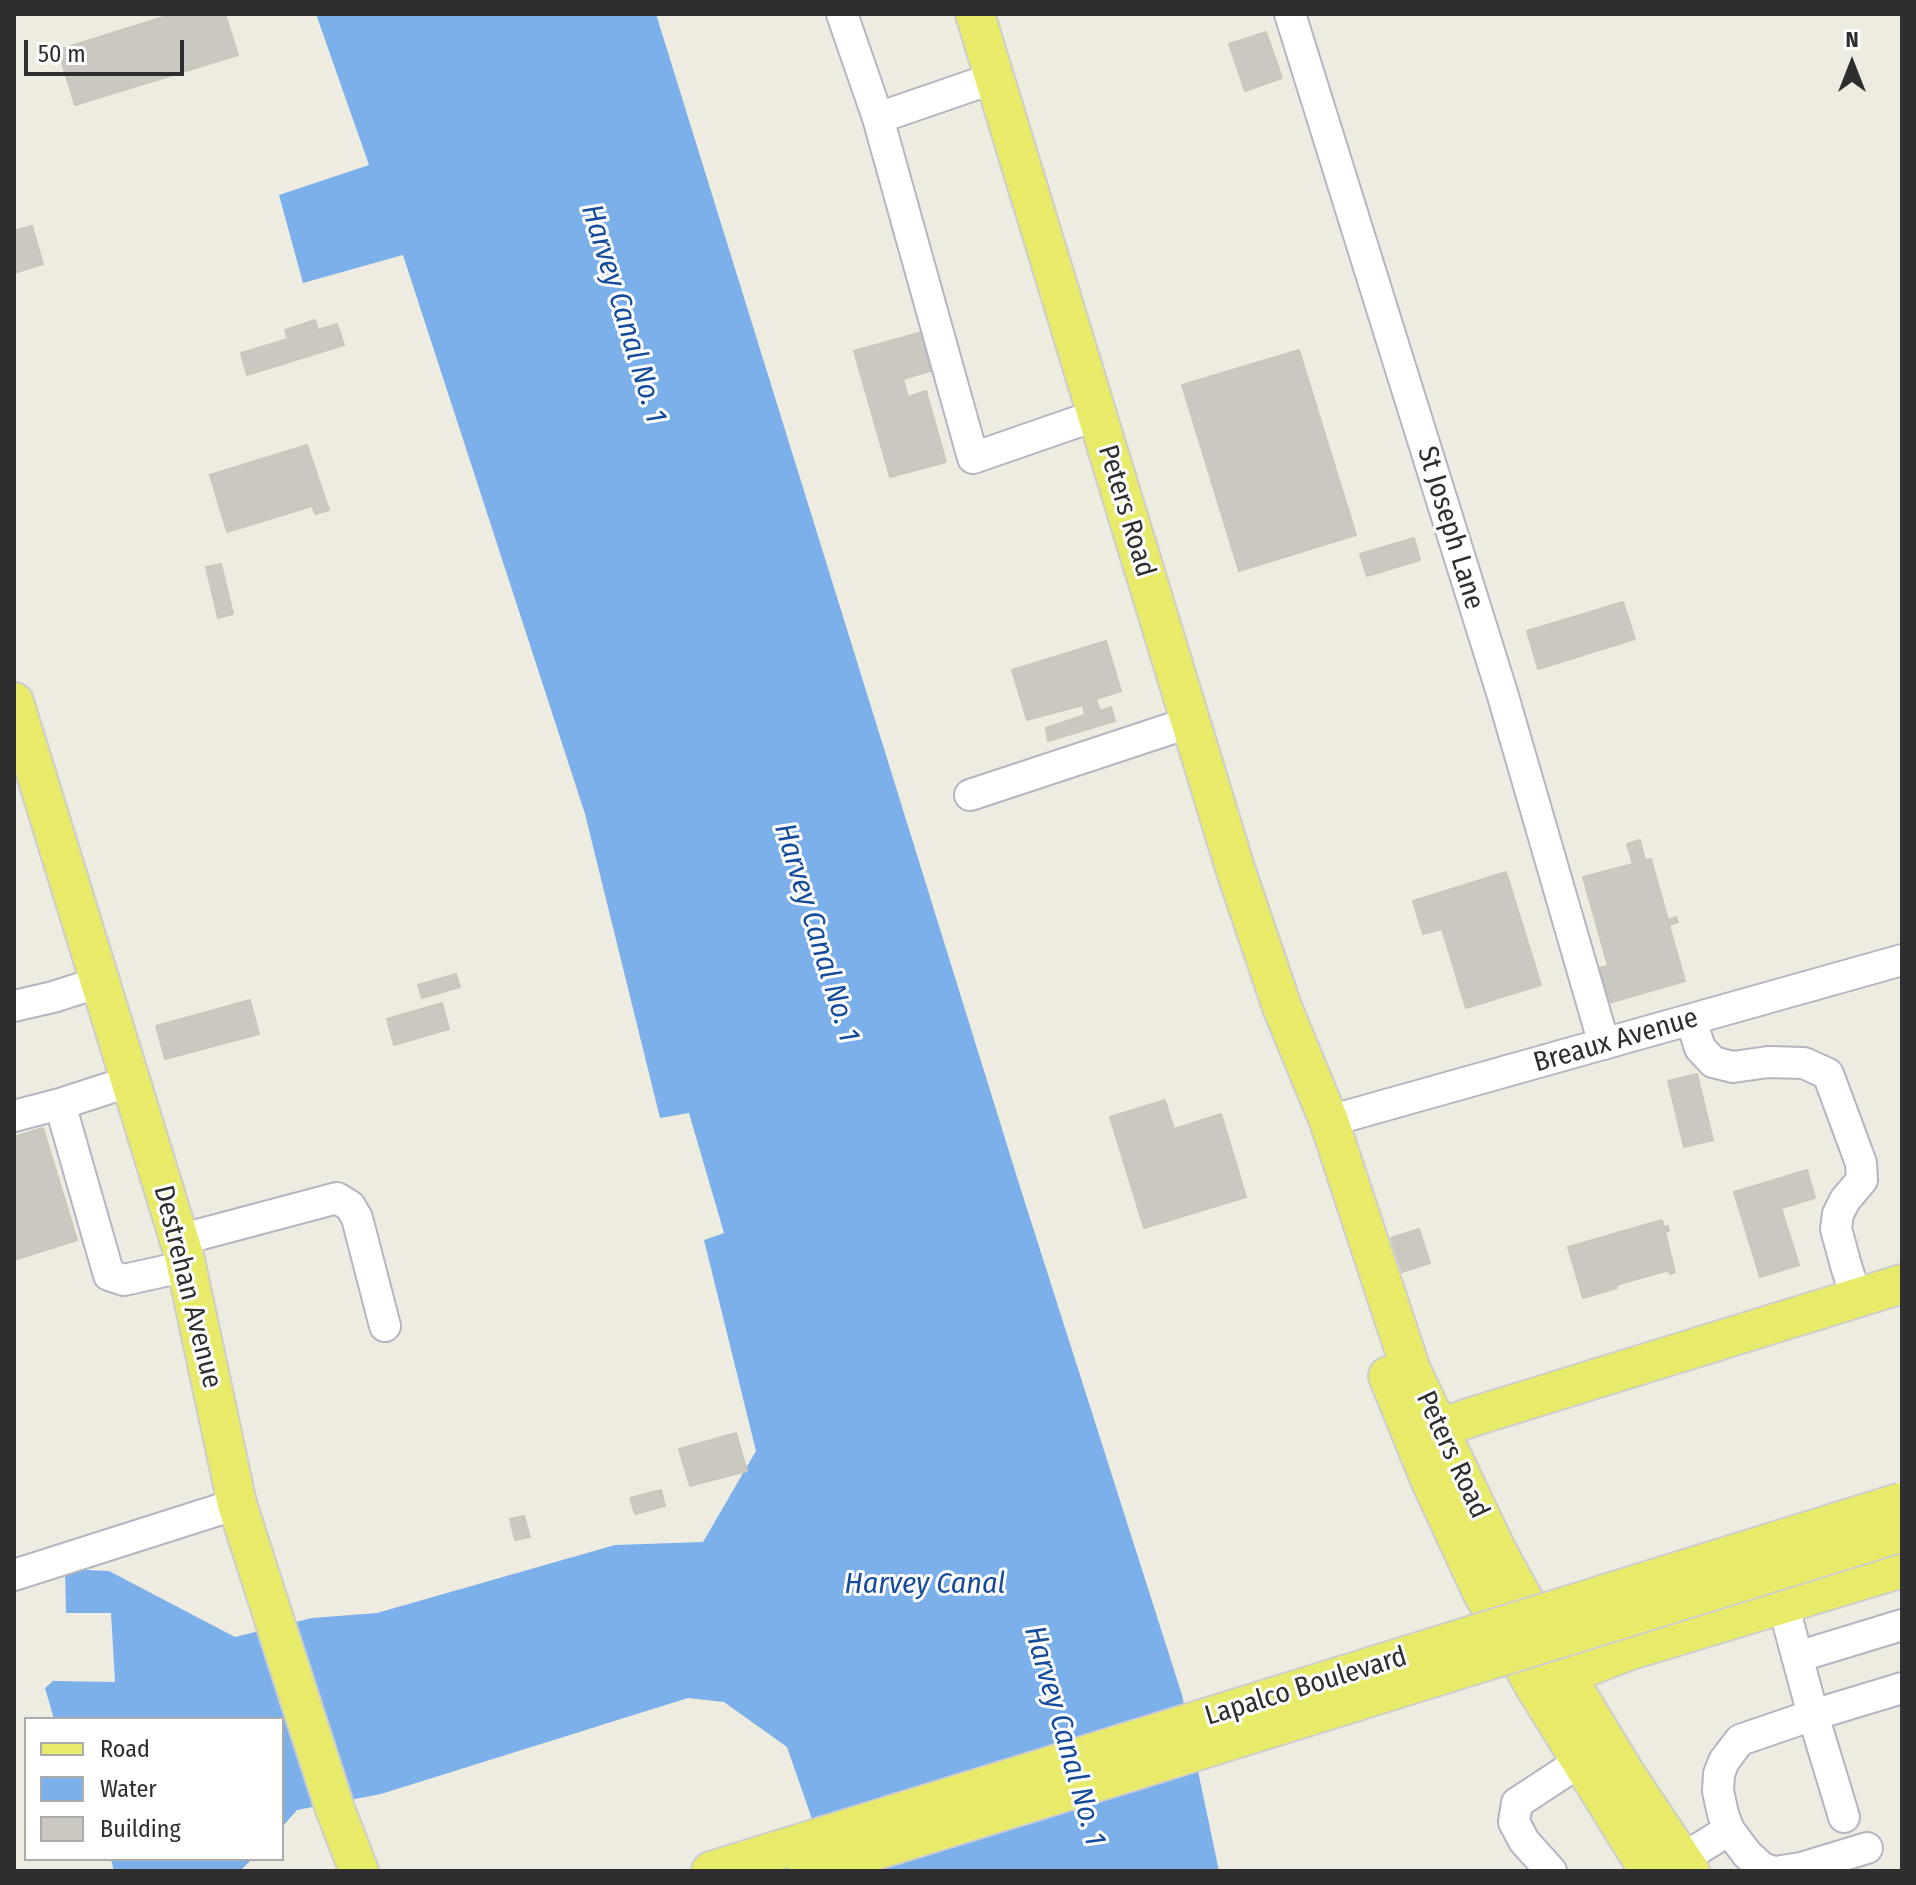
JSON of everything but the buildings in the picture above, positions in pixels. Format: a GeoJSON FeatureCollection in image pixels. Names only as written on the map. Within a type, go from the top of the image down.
{"type":"FeatureCollection","features":[{"type":"Feature","properties":{"kind":"main road","name":"Peters Road"},"geometry":{"type":"LineString","coordinates":[[975,14],[1235,868],[1282,1007],[1329,1121],[1411,1370],[1459,1544],[1482,1592],[1625,1773],[1674,1867]]}},
{"type":"Feature","properties":{"kind":"main road","name":"Destrehan Avenue"},"geometry":{"type":"LineString","coordinates":[[14,702],[183,1253],[237,1504],[335,1809],[359,1871]]}},
{"type":"Feature","properties":{"kind":"main road","name":"Peters Road"},"geometry":{"type":"LineString","coordinates":[[1282,1007],[1306,1117],[1388,1374],[1426,1433]]}},
{"type":"Feature","properties":{"kind":"main road"},"geometry":{"type":"LineString","coordinates":[[1426,1433],[1902,1284]]}},
{"type":"Feature","properties":{"kind":"main road","name":"Lapalco Boulevard"},"geometry":{"type":"LineString","coordinates":[[711,1871],[1902,1502]]}},
{"type":"Feature","properties":{"kind":"main road","name":"Lapalco Boulevard"},"geometry":{"type":"LineString","coordinates":[[808,1871],[1902,1532]]}},
{"type":"Feature","properties":{"kind":"main road"},"geometry":{"type":"LineString","coordinates":[[1550,1680],[1628,1651],[1902,1568]]}},
{"type":"Feature","properties":{"kind":"main road","name":"Peters Road"},"geometry":{"type":"LineString","coordinates":[[1550,1680],[1581,1761],[1674,1867]]}},
{"type":"Feature","properties":{"kind":"street"},"geometry":{"type":"LineString","coordinates":[[842,14],[878,118],[973,458],[1097,415]]}},
{"type":"Feature","properties":{"kind":"street","name":"St Joseph Lane"},"geometry":{"type":"LineString","coordinates":[[1290,14],[1503,696],[1604,1044]]}},
{"type":"Feature","properties":{"kind":"street"},"geometry":{"type":"LineString","coordinates":[[878,118],[994,78]]}},
{"type":"Feature","properties":{"kind":"street"},"geometry":{"type":"LineString","coordinates":[[970,795],[1191,722]]}},
{"type":"Feature","properties":{"kind":"street","name":"Breaux Avenue"},"geometry":{"type":"LineString","coordinates":[[1329,1121],[1902,960]]}},
{"type":"Feature","properties":{"kind":"street"},"geometry":{"type":"LineString","coordinates":[[14,1006],[100,982]]}},
{"type":"Feature","properties":{"kind":"street"},"geometry":{"type":"LineString","coordinates":[[1691,1020],[1700,1048],[1713,1062],[1733,1067],[1768,1062],[1804,1063],[1828,1074],[1861,1163],[1862,1180],[1845,1200],[1838,1214],[1836,1229],[1857,1298]]}},
{"type":"Feature","properties":{"kind":"street"},"geometry":{"type":"LineString","coordinates":[[14,1116],[131,1081]]}},
{"type":"Feature","properties":{"kind":"street"},"geometry":{"type":"LineString","coordinates":[[60,1104],[109,1275],[124,1280],[183,1253],[337,1198],[350,1206],[357,1218],[385,1326]]}},
{"type":"Feature","properties":{"kind":"street"},"geometry":{"type":"LineString","coordinates":[[14,1575],[237,1504]]}},
{"type":"Feature","properties":{"kind":"street"},"geometry":{"type":"LineString","coordinates":[[1783,1604],[1844,1817]]}},
{"type":"Feature","properties":{"kind":"street"},"geometry":{"type":"LineString","coordinates":[[1797,1657],[1902,1625]]}},
{"type":"Feature","properties":{"kind":"street"},"geometry":{"type":"LineString","coordinates":[[1771,1871],[1762,1868],[1747,1854],[1729,1830],[1718,1791],[1724,1761],[1740,1740],[1902,1688]]}},
{"type":"Feature","properties":{"kind":"street"},"geometry":{"type":"LineString","coordinates":[[1551,1871],[1524,1841],[1514,1822],[1517,1803],[1581,1761]]}},
{"type":"Feature","properties":{"kind":"street"},"geometry":{"type":"LineString","coordinates":[[1674,1867],[1729,1830]]}},
{"type":"Feature","properties":{"kind":"street"},"geometry":{"type":"LineString","coordinates":[[1781,1871],[1867,1848]]}},
{"type":"Feature","properties":{"kind":"water","name":"Harvey Canal"},"geometry":{"type":"Polygon","coordinates":[[[316,14],[656,14],[1021,1190],[1182,1695],[1219,1871],[830,1871],[787,1747],[724,1702],[688,1698],[381,1794],[297,1810],[284,1825],[284,1717],[53,1717],[45,1688],[53,1681],[115,1682],[111,1613],[66,1613],[65,1569],[109,1571],[235,1637],[312,1618],[377,1613],[615,1545],[703,1542],[756,1451],[704,1240],[724,1233],[689,1113],[660,1118],[585,814],[403,255],[303,283],[279,195],[369,165],[316,14]]]}},
{"type":"Feature","properties":{"kind":"water"},"geometry":{"type":"Polygon","coordinates":[[[112,1861],[250,1861],[240,1871],[114,1871],[112,1861]]]}},
{"type":"Feature","properties":{"kind":"water label","name":"Harvey Canal No. 1"},"geometry":{"type":"Point","coordinates":[623,314]}},
{"type":"Feature","properties":{"kind":"water label","name":"Harvey Canal No. 1"},"geometry":{"type":"Point","coordinates":[816,933]}},
{"type":"Feature","properties":{"kind":"water label","name":"Harvey Canal No. 1"},"geometry":{"type":"Point","coordinates":[1064,1736]}}]}
